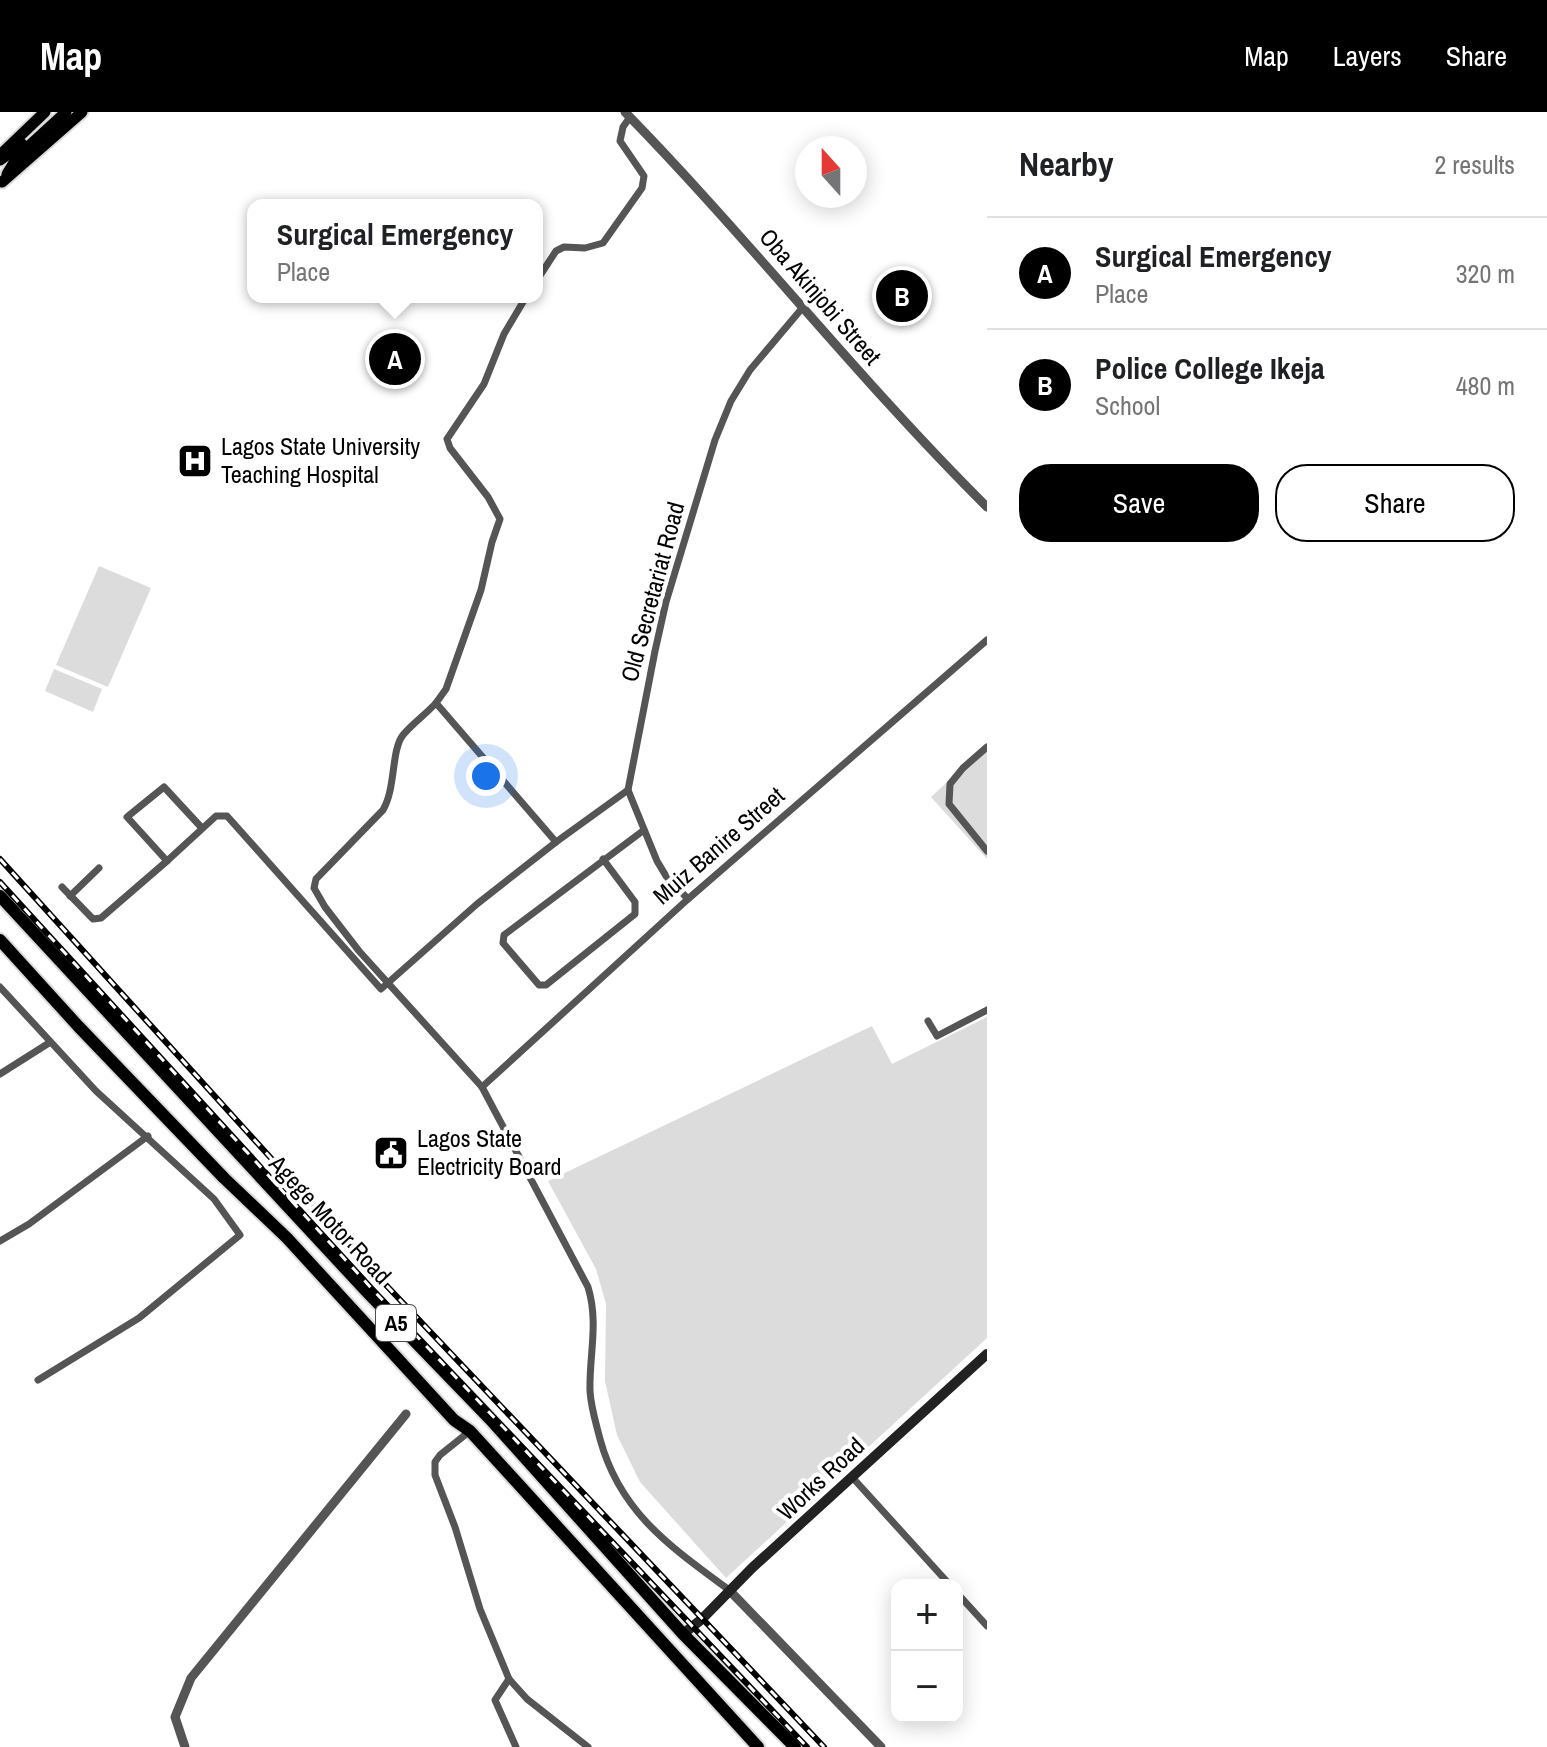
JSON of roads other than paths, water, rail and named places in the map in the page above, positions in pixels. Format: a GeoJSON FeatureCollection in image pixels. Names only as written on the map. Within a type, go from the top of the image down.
{"type":"FeatureCollection","features":[{"type":"Feature","properties":{"kind":"highway","name":"Agege Motor Road"},"geometry":{"type":"LineString","coordinates":[[0,896],[427,1356],[490,1419],[683,1634],[795,1747]]}},
{"type":"Feature","properties":{"kind":"highway","name":"Agege Motor Road"},"geometry":{"type":"LineString","coordinates":[[0,940],[224,1178],[287,1238],[454,1420],[470,1431],[758,1747]]}},
{"type":"Feature","properties":{"kind":"highway"},"geometry":{"type":"LineString","coordinates":[[224,1178],[244,1160]]}},
{"type":"Feature","properties":{"kind":"main road"},"geometry":{"type":"LineString","coordinates":[[0,158],[45,112]]}},
{"type":"Feature","properties":{"kind":"main road"},"geometry":{"type":"LineString","coordinates":[[1,183],[16,154],[57,112]]}},
{"type":"Feature","properties":{"kind":"main road"},"geometry":{"type":"LineString","coordinates":[[0,158],[16,154],[66,112]]}},
{"type":"Feature","properties":{"kind":"main road"},"geometry":{"type":"LineString","coordinates":[[1,183],[82,112]]}},
{"type":"Feature","properties":{"kind":"main road","name":"Works Road"},"geometry":{"type":"LineString","coordinates":[[683,1634],[987,1354]]}},
{"type":"Feature","properties":{"kind":"street"},"geometry":{"type":"LineString","coordinates":[[543,271],[556,251],[564,247],[594,247],[603,243],[642,188],[644,176],[620,141],[627,114]]}},
{"type":"Feature","properties":{"kind":"street","name":"Oba Akinjobi Street"},"geometry":{"type":"LineString","coordinates":[[627,114],[804,306],[892,410],[987,507]]}},
{"type":"Feature","properties":{"kind":"street"},"geometry":{"type":"LineString","coordinates":[[522,303],[504,334],[484,384],[447,439],[450,448],[497,509],[500,524],[492,542],[481,590],[446,689],[436,703],[402,735],[390,798],[383,810],[316,879],[314,888],[352,943],[482,1087],[588,1287],[595,1316],[591,1403],[613,1478],[624,1496],[667,1544],[729,1590],[881,1747]]}},
{"type":"Feature","properties":{"kind":"street","name":"Old Secretariat Road"},"geometry":{"type":"LineString","coordinates":[[628,790],[666,602],[715,440],[731,401],[750,370],[804,306]]}},
{"type":"Feature","properties":{"kind":"street","name":"Muiz Banire Street"},"geometry":{"type":"LineString","coordinates":[[482,1087],[688,899],[987,640]]}},
{"type":"Feature","properties":{"kind":"street"},"geometry":{"type":"LineString","coordinates":[[436,703],[556,842]]}},
{"type":"Feature","properties":{"kind":"street"},"geometry":{"type":"LineString","coordinates":[[987,747],[950,784],[949,804],[987,851]]}},
{"type":"Feature","properties":{"kind":"street"},"geometry":{"type":"LineString","coordinates":[[167,861],[127,817],[164,787],[201,827]]}},
{"type":"Feature","properties":{"kind":"street"},"geometry":{"type":"LineString","coordinates":[[62,887],[93,919],[101,918],[201,827],[216,816],[227,816],[381,989],[477,904],[628,790],[666,876],[688,899]]}},
{"type":"Feature","properties":{"kind":"street"},"geometry":{"type":"LineString","coordinates":[[603,859],[635,902],[635,914],[546,985],[539,985],[503,943],[504,935],[603,859],[644,830]]}},
{"type":"Feature","properties":{"kind":"street"},"geometry":{"type":"LineString","coordinates":[[70,896],[99,868]]}},
{"type":"Feature","properties":{"kind":"street"},"geometry":{"type":"LineString","coordinates":[[0,987],[96,1091],[214,1199],[240,1235],[139,1318],[38,1380]]}},
{"type":"Feature","properties":{"kind":"street"},"geometry":{"type":"LineString","coordinates":[[928,1021],[937,1036],[987,1010]]}},
{"type":"Feature","properties":{"kind":"street"},"geometry":{"type":"LineString","coordinates":[[0,1074],[49,1043]]}},
{"type":"Feature","properties":{"kind":"street"},"geometry":{"type":"LineString","coordinates":[[0,1241],[29,1224],[148,1136]]}},
{"type":"Feature","properties":{"kind":"street"},"geometry":{"type":"LineString","coordinates":[[185,1747],[175,1717],[191,1678],[406,1414]]}},
{"type":"Feature","properties":{"kind":"street"},"geometry":{"type":"LineString","coordinates":[[470,1431],[440,1455],[435,1462],[435,1475],[455,1527],[480,1609],[509,1679],[527,1699],[588,1747]]}},
{"type":"Feature","properties":{"kind":"street"},"geometry":{"type":"LineString","coordinates":[[852,1477],[945,1579]]}},
{"type":"Feature","properties":{"kind":"street"},"geometry":{"type":"LineString","coordinates":[[963,1600],[987,1626]]}},
{"type":"Feature","properties":{"kind":"street"},"geometry":{"type":"LineString","coordinates":[[509,1679],[495,1700],[516,1747]]}},
{"type":"Feature","properties":{"kind":"railway"},"geometry":{"type":"LineString","coordinates":[[0,859],[385,1284],[824,1747]]}},
{"type":"Feature","properties":{"kind":"railway"},"geometry":{"type":"LineString","coordinates":[[0,882],[373,1290],[807,1747]]}},
{"type":"Feature","properties":{"kind":"place","name":"Police College Ikeja"},"geometry":{"type":"Point","coordinates":[902,296]}},
{"type":"Feature","properties":{"kind":"place","name":"Surgical Emergency"},"geometry":{"type":"Point","coordinates":[395,359]}},
{"type":"Feature","properties":{"kind":"place","name":"Lagos State University Teaching Hospital"},"geometry":{"type":"Point","coordinates":[195,461]}},
{"type":"Feature","properties":{"kind":"place","name":"Lagos State Electricity Board"},"geometry":{"type":"Point","coordinates":[391,1153]}}]}
